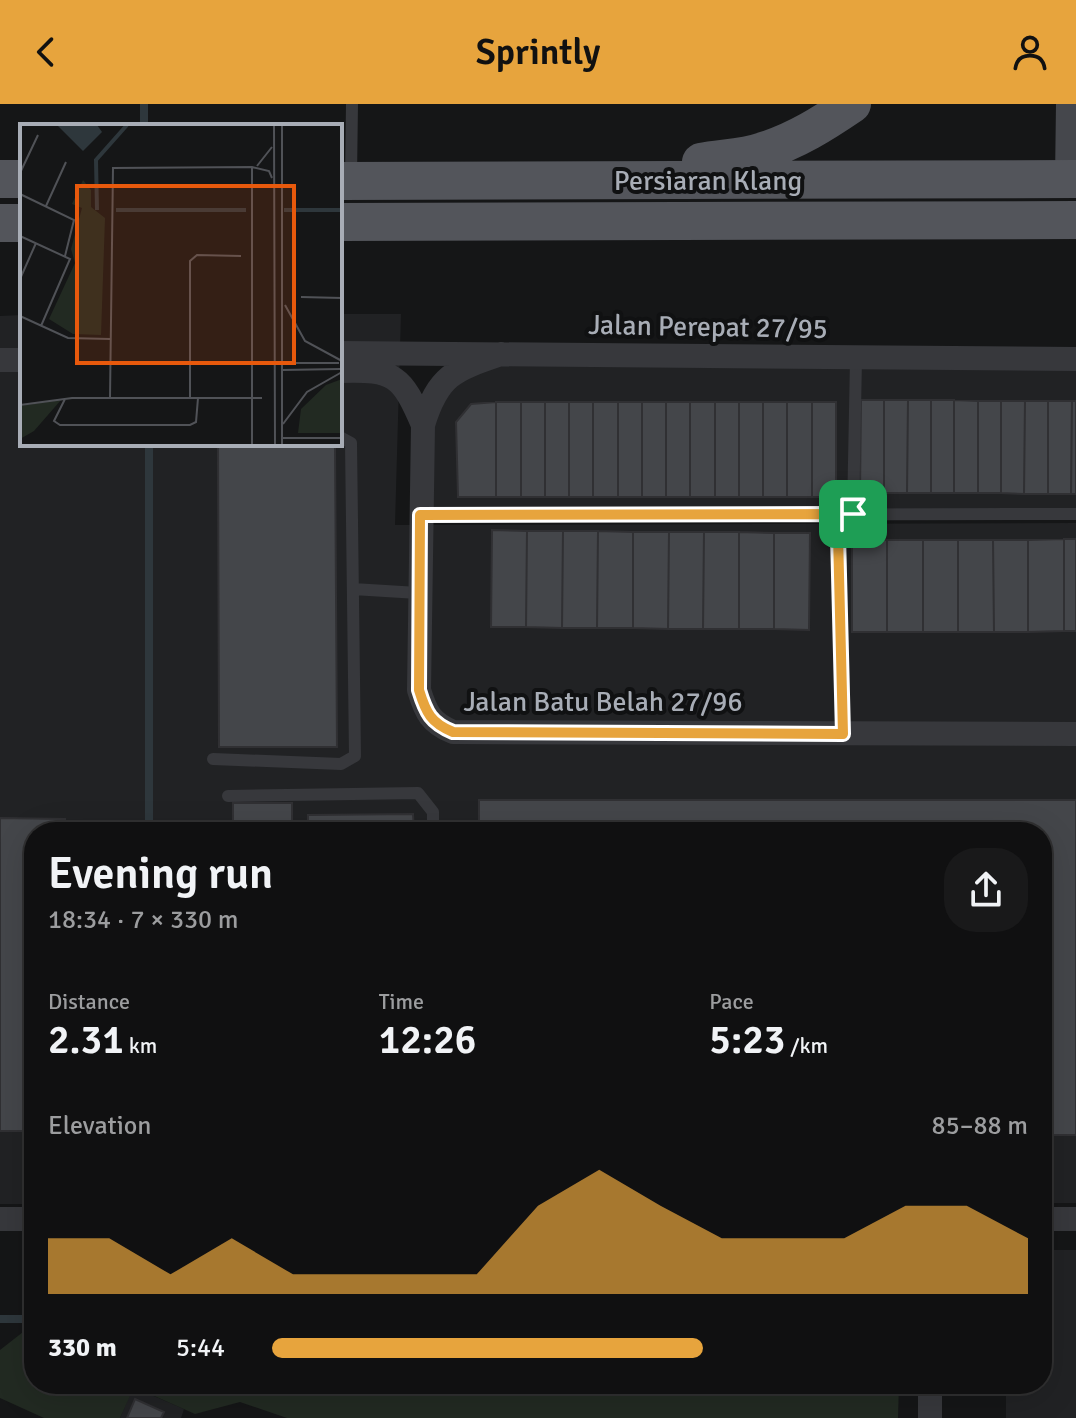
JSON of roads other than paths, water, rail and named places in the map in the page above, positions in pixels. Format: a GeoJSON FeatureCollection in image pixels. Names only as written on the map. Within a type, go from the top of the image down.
{"type":"FeatureCollection","features":[{"type":"Feature","properties":{"kind":"main road"},"geometry":{"type":"LineString","coordinates":[[592,181],[760,153],[814,130],[852,104]]}},
{"type":"Feature","properties":{"kind":"main road"},"geometry":{"type":"LineString","coordinates":[[1073,104],[1074,179]]}},
{"type":"Feature","properties":{"kind":"main road","name":"Persiaran Klang"},"geometry":{"type":"LineString","coordinates":[[346,181],[1074,179]]}},
{"type":"Feature","properties":{"kind":"main road","name":"Persiaran Klang"},"geometry":{"type":"LineString","coordinates":[[342,222],[1076,220]]}},
{"type":"Feature","properties":{"kind":"street","name":"Jalan Perepat 27/95"},"geometry":{"type":"LineString","coordinates":[[342,353],[1076,359]]}},
{"type":"Feature","properties":{"kind":"street"},"geometry":{"type":"LineString","coordinates":[[423,425],[434,392],[444,379],[469,365],[501,354]]}},
{"type":"Feature","properties":{"kind":"street"},"geometry":{"type":"LineString","coordinates":[[342,371],[372,370],[397,377],[407,388],[423,425]]}},
{"type":"Feature","properties":{"kind":"street","name":"Jalan Batu Belah 27/96"},"geometry":{"type":"LineString","coordinates":[[423,425],[418,593],[419,690],[428,716],[437,725],[453,732],[1076,734]]}},
{"type":"Feature","properties":{"kind":"street"},"geometry":{"type":"LineString","coordinates":[[0,1219],[24,1219]]}},
{"type":"Feature","properties":{"kind":"street"},"geometry":{"type":"LineString","coordinates":[[1052,1219],[1076,1219]]}},
{"type":"Feature","properties":{"kind":"street"},"geometry":{"type":"LineString","coordinates":[[930,1394],[930,1418]]}},
{"type":"Feature","properties":{"kind":"lane"},"geometry":{"type":"LineString","coordinates":[[346,181],[352,104]]}},
{"type":"Feature","properties":{"kind":"lane"},"geometry":{"type":"LineString","coordinates":[[843,734],[838,535],[853,514],[856,359]]}},
{"type":"Feature","properties":{"kind":"lane"},"geometry":{"type":"LineString","coordinates":[[213,759],[341,764],[355,756],[351,443],[342,438]]}},
{"type":"Feature","properties":{"kind":"lane"},"geometry":{"type":"LineString","coordinates":[[420,515],[1076,514]]}},
{"type":"Feature","properties":{"kind":"lane"},"geometry":{"type":"LineString","coordinates":[[353,589],[418,593]]}},
{"type":"Feature","properties":{"kind":"lane"},"geometry":{"type":"LineString","coordinates":[[228,796],[418,793],[433,812],[433,822]]}},
{"type":"Feature","properties":{"kind":"waterway"},"geometry":{"type":"LineString","coordinates":[[144,104],[144,124]]}},
{"type":"Feature","properties":{"kind":"waterway"},"geometry":{"type":"LineString","coordinates":[[149,446],[149,822]]}},
{"type":"Feature","properties":{"kind":"waterway"},"geometry":{"type":"LineString","coordinates":[[0,1319],[24,1319]]}}]}
